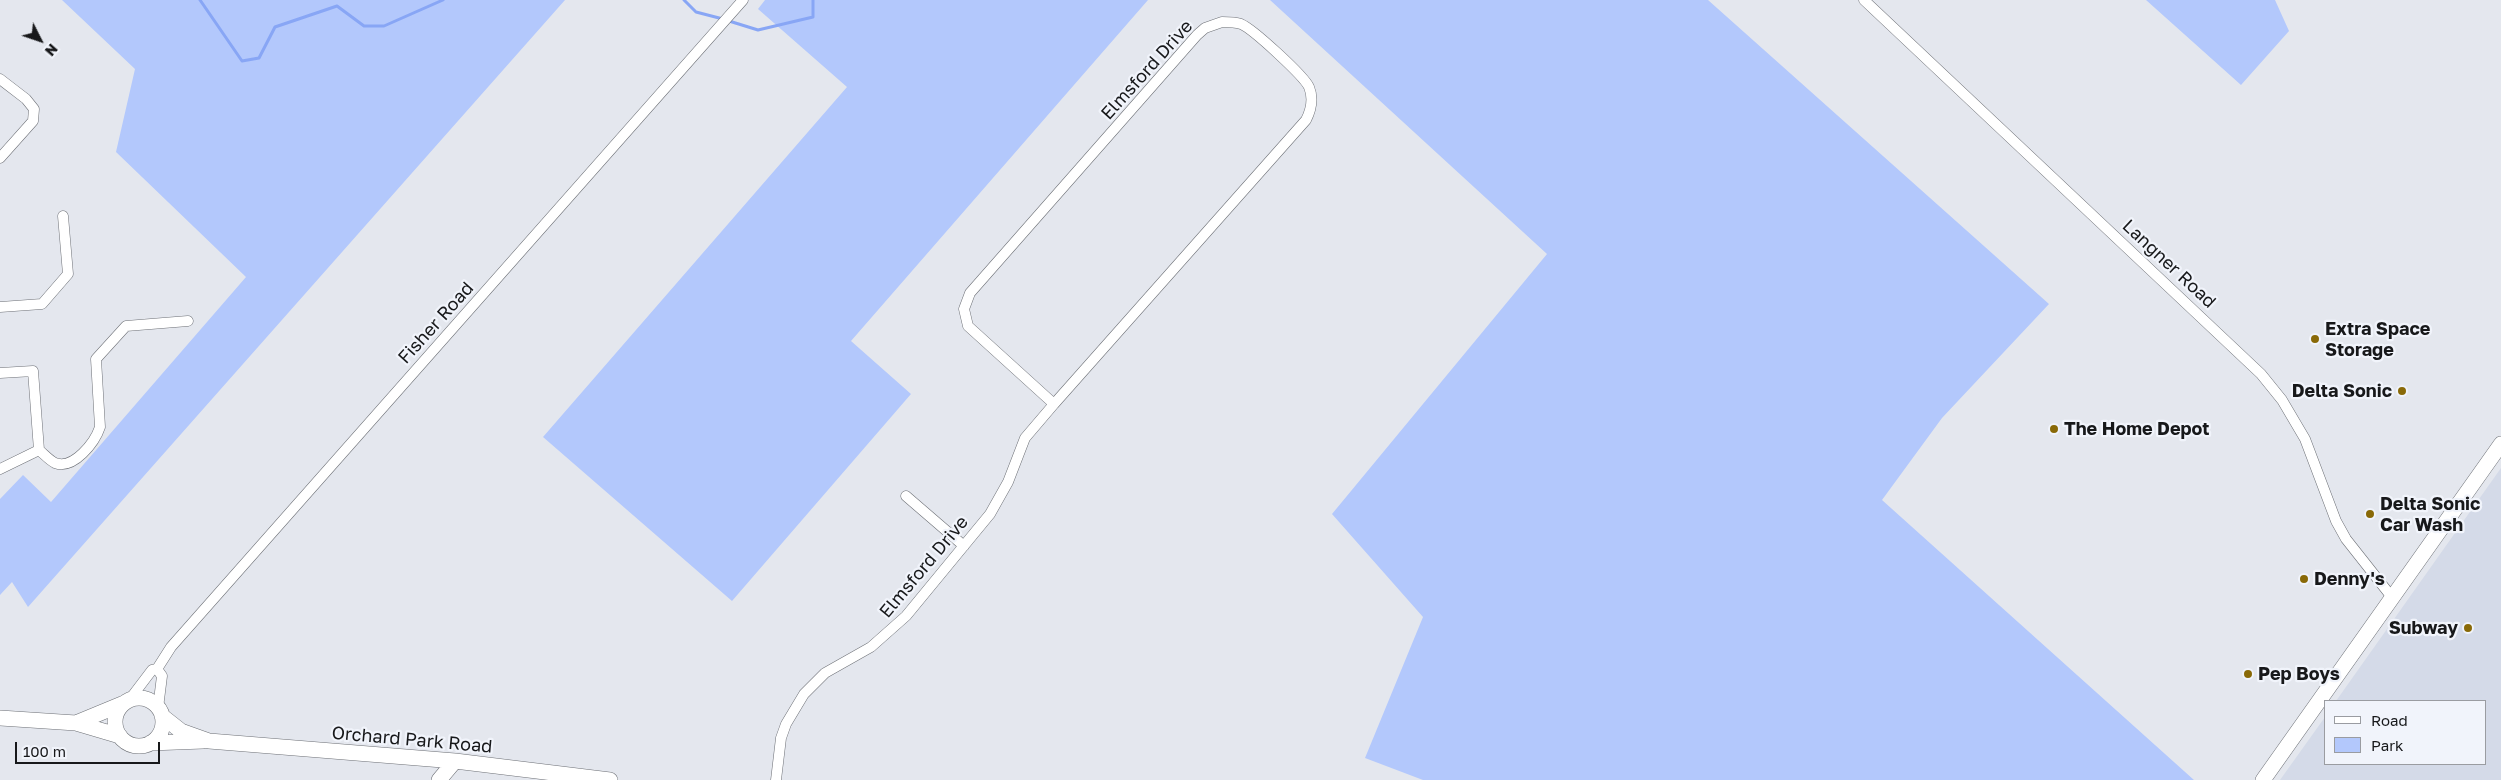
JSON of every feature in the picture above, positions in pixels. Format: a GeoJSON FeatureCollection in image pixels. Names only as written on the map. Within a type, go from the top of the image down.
{"type":"FeatureCollection","features":[{"type":"Feature","properties":{"kind":"main road"},"geometry":{"type":"LineString","coordinates":[[2263,780],[2501,444]]}},
{"type":"Feature","properties":{"kind":"main road"},"geometry":{"type":"LineString","coordinates":[[0,718],[76,723],[120,736],[133,745],[150,743],[160,733],[160,712],[148,699],[141,697],[76,723]]}},
{"type":"Feature","properties":{"kind":"main road"},"geometry":{"type":"LineString","coordinates":[[120,736],[114,722],[116,714],[126,702]]}},
{"type":"Feature","properties":{"kind":"main road","name":"Orchard Park Road"},"geometry":{"type":"LineString","coordinates":[[160,712],[181,731],[210,740]]}},
{"type":"Feature","properties":{"kind":"main road","name":"Orchard Park Road"},"geometry":{"type":"LineString","coordinates":[[150,743],[210,740],[455,761],[610,780]]}},
{"type":"Feature","properties":{"kind":"main road"},"geometry":{"type":"LineString","coordinates":[[439,780],[455,761]]}},
{"type":"Feature","properties":{"kind":"street","name":"Fisher Road"},"geometry":{"type":"LineString","coordinates":[[126,702],[152,670],[157,669],[171,647],[743,0]]}},
{"type":"Feature","properties":{"kind":"street","name":"Langner Road"},"geometry":{"type":"LineString","coordinates":[[1864,0],[2261,374],[2282,400],[2306,439],[2336,521],[2346,539],[2392,596]]}},
{"type":"Feature","properties":{"kind":"street","name":"Elmsford Drive"},"geometry":{"type":"LineString","coordinates":[[776,780],[781,738],[804,694],[825,673],[870,647],[906,616],[964,546],[998,501],[1025,438],[1306,120],[1310,113],[1311,95],[1304,79],[1249,28],[1232,22],[1213,24],[1197,36],[970,293],[966,300],[965,317],[974,334],[1054,404]]}},
{"type":"Feature","properties":{"kind":"street"},"geometry":{"type":"LineString","coordinates":[[0,79],[26,99],[34,109],[33,121],[0,158]]}},
{"type":"Feature","properties":{"kind":"street"},"geometry":{"type":"LineString","coordinates":[[0,307],[42,304],[68,274],[63,216]]}},
{"type":"Feature","properties":{"kind":"street"},"geometry":{"type":"LineString","coordinates":[[0,373],[33,371],[39,450],[54,462],[69,462],[81,455],[97,436],[100,427],[96,359],[126,326],[188,321]]}},
{"type":"Feature","properties":{"kind":"street"},"geometry":{"type":"LineString","coordinates":[[0,470],[39,450]]}},
{"type":"Feature","properties":{"kind":"street"},"geometry":{"type":"LineString","coordinates":[[906,496],[964,546]]}},
{"type":"Feature","properties":{"kind":"street"},"geometry":{"type":"LineString","coordinates":[[157,669],[162,676],[160,712]]}},
{"type":"Feature","properties":{"kind":"shaded area"},"geometry":{"type":"Polygon","coordinates":[[[2501,468],[2501,780],[2280,780],[2324,718],[2324,765],[2486,765],[2486,700],[2337,700],[2501,468]]]}},
{"type":"Feature","properties":{"kind":"green space"},"geometry":{"type":"Polygon","coordinates":[[[62,0],[565,0],[28,607],[12,582],[0,595],[0,499],[23,475],[51,502],[246,277],[116,152],[135,69],[62,0]]]}},
{"type":"Feature","properties":{"kind":"green space"},"geometry":{"type":"Polygon","coordinates":[[[765,0],[1148,0],[851,341],[911,394],[732,601],[543,437],[847,87],[758,9],[765,0]]]}},
{"type":"Feature","properties":{"kind":"green space"},"geometry":{"type":"Polygon","coordinates":[[[1270,0],[1708,0],[2049,304],[1942,418],[1882,500],[2194,780],[1423,780],[1365,758],[1423,617],[1332,514],[1547,254],[1270,0]]]}},
{"type":"Feature","properties":{"kind":"green space"},"geometry":{"type":"Polygon","coordinates":[[[2146,0],[2275,0],[2289,31],[2241,85],[2146,0]]]}},
{"type":"Feature","properties":{"kind":"waterway"},"geometry":{"type":"LineString","coordinates":[[200,0],[242,61],[259,58],[275,27],[337,6],[364,26],[384,26],[443,0]]}},
{"type":"Feature","properties":{"kind":"waterway"},"geometry":{"type":"LineString","coordinates":[[684,0],[696,12],[723,19]]}},
{"type":"Feature","properties":{"kind":"waterway"},"geometry":{"type":"LineString","coordinates":[[729,21],[758,30],[813,17],[813,0]]}},
{"type":"Feature","properties":{"kind":"place","name":"Extra Space Storage"},"geometry":{"type":"Point","coordinates":[2315,339]}},
{"type":"Feature","properties":{"kind":"place","name":"Delta Sonic"},"geometry":{"type":"Point","coordinates":[2402,391]}},
{"type":"Feature","properties":{"kind":"place","name":"The Home Depot"},"geometry":{"type":"Point","coordinates":[2054,429]}},
{"type":"Feature","properties":{"kind":"place","name":"Delta Sonic Car Wash"},"geometry":{"type":"Point","coordinates":[2370,514]}},
{"type":"Feature","properties":{"kind":"place","name":"Denny's"},"geometry":{"type":"Point","coordinates":[2304,579]}},
{"type":"Feature","properties":{"kind":"place","name":"Subway"},"geometry":{"type":"Point","coordinates":[2468,628]}},
{"type":"Feature","properties":{"kind":"place","name":"Pep Boys"},"geometry":{"type":"Point","coordinates":[2248,674]}}]}
